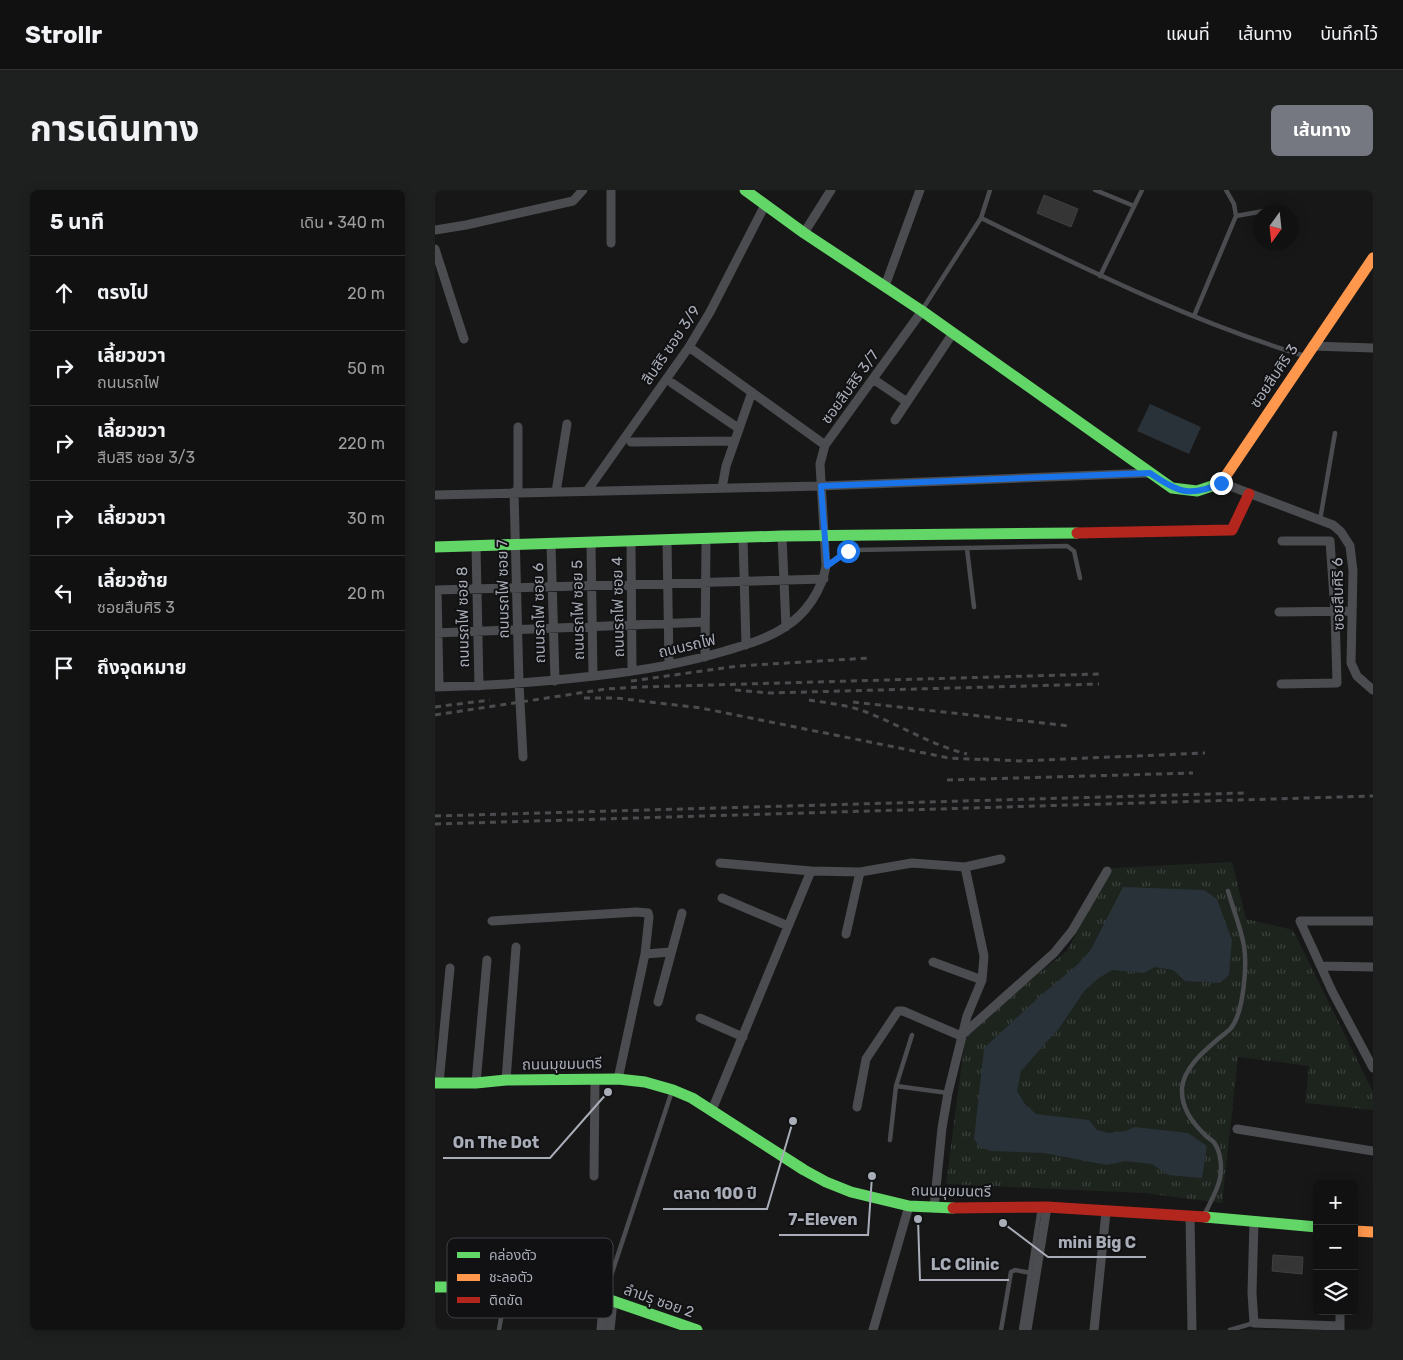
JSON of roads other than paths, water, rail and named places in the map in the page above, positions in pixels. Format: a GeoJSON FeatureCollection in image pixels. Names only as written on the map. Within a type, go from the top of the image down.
{"type":"FeatureCollection","features":[{"type":"Feature","properties":{"kind":"street"},"geometry":{"type":"LineString","coordinates":[[435,230],[573,201],[583,190]]}},
{"type":"Feature","properties":{"kind":"street"},"geometry":{"type":"LineString","coordinates":[[611,190],[611,244]]}},
{"type":"Feature","properties":{"kind":"street"},"geometry":{"type":"LineString","coordinates":[[804,233],[831,190]]}},
{"type":"Feature","properties":{"kind":"street"},"geometry":{"type":"LineString","coordinates":[[885,286],[920,190]]}},
{"type":"Feature","properties":{"kind":"street"},"geometry":{"type":"LineString","coordinates":[[750,192],[804,233],[922,311],[1172,488],[1189,492],[1207,490],[1221,483]]}},
{"type":"Feature","properties":{"kind":"street","name":"สืบสิริ ซอย 3/9"},"geometry":{"type":"LineString","coordinates":[[587,492],[689,347],[710,312],[765,205]]}},
{"type":"Feature","properties":{"kind":"street"},"geometry":{"type":"LineString","coordinates":[[435,249],[464,339]]}},
{"type":"Feature","properties":{"kind":"street","name":"ซอยสืบศิริ 3"},"geometry":{"type":"LineString","coordinates":[[1221,483],[1373,258]]}},
{"type":"Feature","properties":{"kind":"street","name":"ซอยสืบสิริ 3/7"},"geometry":{"type":"LineString","coordinates":[[821,486],[820,464],[825,445],[922,311]]}},
{"type":"Feature","properties":{"kind":"street"},"geometry":{"type":"LineString","coordinates":[[895,420],[953,333]]}},
{"type":"Feature","properties":{"kind":"street"},"geometry":{"type":"LineString","coordinates":[[1312,346],[1373,348]]}},
{"type":"Feature","properties":{"kind":"street"},"geometry":{"type":"LineString","coordinates":[[689,347],[825,445]]}},
{"type":"Feature","properties":{"kind":"street"},"geometry":{"type":"LineString","coordinates":[[873,379],[907,402]]}},
{"type":"Feature","properties":{"kind":"street"},"geometry":{"type":"LineString","coordinates":[[672,383],[738,428]]}},
{"type":"Feature","properties":{"kind":"street"},"geometry":{"type":"LineString","coordinates":[[722,488],[725,466],[752,392]]}},
{"type":"Feature","properties":{"kind":"street"},"geometry":{"type":"LineString","coordinates":[[555,492],[567,424]]}},
{"type":"Feature","properties":{"kind":"street","name":"ถนนรถไฟ ซอย 7"},"geometry":{"type":"LineString","coordinates":[[518,427],[516,492],[517,630],[523,757]]}},
{"type":"Feature","properties":{"kind":"street"},"geometry":{"type":"LineString","coordinates":[[631,442],[734,441]]}},
{"type":"Feature","properties":{"kind":"street"},"geometry":{"type":"LineString","coordinates":[[435,494],[821,486],[1150,473]]}},
{"type":"Feature","properties":{"kind":"street","name":"ซอยสืบศิริ 6"},"geometry":{"type":"LineString","coordinates":[[1221,483],[1333,525],[1341,532],[1350,546],[1353,572],[1351,663],[1357,676],[1373,690]]}},
{"type":"Feature","properties":{"kind":"street","name":"ถนนรถไฟ"},"geometry":{"type":"LineString","coordinates":[[437,687],[555,681],[669,666],[747,645],[786,627],[813,598],[824,579],[827,566],[821,486]]}},
{"type":"Feature","properties":{"kind":"street"},"geometry":{"type":"LineString","coordinates":[[435,547],[591,544],[782,536],[1232,530],[1249,494]]}},
{"type":"Feature","properties":{"kind":"street"},"geometry":{"type":"LineString","coordinates":[[782,536],[786,627]]}},
{"type":"Feature","properties":{"kind":"street"},"geometry":{"type":"LineString","coordinates":[[743,538],[747,645]]}},
{"type":"Feature","properties":{"kind":"street"},"geometry":{"type":"LineString","coordinates":[[705,657],[706,539]]}},
{"type":"Feature","properties":{"kind":"street"},"geometry":{"type":"LineString","coordinates":[[667,540],[669,666]]}},
{"type":"Feature","properties":{"kind":"street"},"geometry":{"type":"LineString","coordinates":[[1281,684],[1337,683],[1330,541],[1282,542]]}},
{"type":"Feature","properties":{"kind":"street","name":"ถนนรถไฟ ซอย 4"},"geometry":{"type":"LineString","coordinates":[[631,542],[632,671]]}},
{"type":"Feature","properties":{"kind":"street","name":"ถนนรถไฟ ซอย 5"},"geometry":{"type":"LineString","coordinates":[[591,544],[593,676]]}},
{"type":"Feature","properties":{"kind":"street","name":"ถนนรถไฟ ซอย 6"},"geometry":{"type":"LineString","coordinates":[[551,545],[555,681]]}},
{"type":"Feature","properties":{"kind":"street","name":"ถนนรถไฟ ซอย 8"},"geometry":{"type":"LineString","coordinates":[[476,546],[479,686]]}},
{"type":"Feature","properties":{"kind":"street"},"geometry":{"type":"LineString","coordinates":[[437,687],[436,590],[824,579]]}},
{"type":"Feature","properties":{"kind":"street"},"geometry":{"type":"LineString","coordinates":[[1279,612],[1352,611]]}},
{"type":"Feature","properties":{"kind":"street"},"geometry":{"type":"LineString","coordinates":[[437,633],[705,622]]}},
{"type":"Feature","properties":{"kind":"street"},"geometry":{"type":"LineString","coordinates":[[720,863],[811,871],[860,872],[913,863],[965,867],[1001,859]]}},
{"type":"Feature","properties":{"kind":"street"},"geometry":{"type":"LineString","coordinates":[[934,1208],[942,1128],[948,1093],[961,1036],[981,980],[985,956],[965,867]]}},
{"type":"Feature","properties":{"kind":"street"},"geometry":{"type":"LineString","coordinates":[[712,1110],[811,871]]}},
{"type":"Feature","properties":{"kind":"street"},"geometry":{"type":"LineString","coordinates":[[961,1036],[1054,953],[1072,931],[1107,871]]}},
{"type":"Feature","properties":{"kind":"street"},"geometry":{"type":"LineString","coordinates":[[845,934],[860,872]]}},
{"type":"Feature","properties":{"kind":"street"},"geometry":{"type":"LineString","coordinates":[[721,898],[788,926]]}},
{"type":"Feature","properties":{"kind":"street"},"geometry":{"type":"LineString","coordinates":[[492,921],[643,911],[648,913],[645,954],[618,1079]]}},
{"type":"Feature","properties":{"kind":"street"},"geometry":{"type":"LineString","coordinates":[[658,1002],[682,913]]}},
{"type":"Feature","properties":{"kind":"street"},"geometry":{"type":"LineString","coordinates":[[1373,921],[1300,921],[1373,1068]]}},
{"type":"Feature","properties":{"kind":"street"},"geometry":{"type":"LineString","coordinates":[[506,1080],[516,947]]}},
{"type":"Feature","properties":{"kind":"street"},"geometry":{"type":"LineString","coordinates":[[645,954],[671,952]]}},
{"type":"Feature","properties":{"kind":"street"},"geometry":{"type":"LineString","coordinates":[[476,1083],[487,960]]}},
{"type":"Feature","properties":{"kind":"street"},"geometry":{"type":"LineString","coordinates":[[933,962],[981,980]]}},
{"type":"Feature","properties":{"kind":"street"},"geometry":{"type":"LineString","coordinates":[[1321,966],[1373,967]]}},
{"type":"Feature","properties":{"kind":"street"},"geometry":{"type":"LineString","coordinates":[[437,1083],[449,968]]}},
{"type":"Feature","properties":{"kind":"street"},"geometry":{"type":"LineString","coordinates":[[857,1107],[865,1059],[898,1011],[903,1011],[961,1036]]}},
{"type":"Feature","properties":{"kind":"street"},"geometry":{"type":"LineString","coordinates":[[700,1018],[743,1038]]}},
{"type":"Feature","properties":{"kind":"street"},"geometry":{"type":"LineString","coordinates":[[594,1176],[595,1079]]}},
{"type":"Feature","properties":{"kind":"street","name":"ถนนมุขมนตรี"},"geometry":{"type":"LineString","coordinates":[[437,1083],[595,1079],[645,1082],[692,1098],[804,1170],[826,1182],[851,1192],[909,1206],[934,1208],[1043,1207],[1190,1216],[1313,1228]]}},
{"type":"Feature","properties":{"kind":"street"},"geometry":{"type":"LineString","coordinates":[[1237,1128],[1373,1151]]}},
{"type":"Feature","properties":{"kind":"street"},"geometry":{"type":"LineString","coordinates":[[873,1330],[909,1206]]}},
{"type":"Feature","properties":{"kind":"street"},"geometry":{"type":"LineString","coordinates":[[1027,1330],[1043,1207]]}},
{"type":"Feature","properties":{"kind":"street"},"geometry":{"type":"LineString","coordinates":[[1094,1330],[1106,1212]]}},
{"type":"Feature","properties":{"kind":"street"},"geometry":{"type":"LineString","coordinates":[[1190,1216],[1192,1330]]}},
{"type":"Feature","properties":{"kind":"street"},"geometry":{"type":"LineString","coordinates":[[1255,1222],[1252,1293],[1254,1323],[1340,1328],[1340,1315]]}},
{"type":"Feature","properties":{"kind":"street"},"geometry":{"type":"LineString","coordinates":[[1358,1230],[1373,1230]]}},
{"type":"Feature","properties":{"kind":"street","name":"ลำปรุ ซอย 2"},"geometry":{"type":"LineString","coordinates":[[613,1301],[697,1330]]}},
{"type":"Feature","properties":{"kind":"lane"},"geometry":{"type":"LineString","coordinates":[[922,311],[981,218],[990,190]]}},
{"type":"Feature","properties":{"kind":"lane"},"geometry":{"type":"LineString","coordinates":[[1095,190],[1134,206]]}},
{"type":"Feature","properties":{"kind":"lane"},"geometry":{"type":"LineString","coordinates":[[1100,276],[1142,190]]}},
{"type":"Feature","properties":{"kind":"lane"},"geometry":{"type":"LineString","coordinates":[[1194,316],[1236,216],[1234,204],[1226,190]]}},
{"type":"Feature","properties":{"kind":"lane"},"geometry":{"type":"LineString","coordinates":[[1236,216],[1253,213]]}},
{"type":"Feature","properties":{"kind":"lane"},"geometry":{"type":"LineString","coordinates":[[981,218],[1100,276],[1240,335],[1305,356]]}},
{"type":"Feature","properties":{"kind":"lane"},"geometry":{"type":"LineString","coordinates":[[1320,520],[1335,433]]}},
{"type":"Feature","properties":{"kind":"lane"},"geometry":{"type":"LineString","coordinates":[[827,566],[843,553],[855,550],[1067,546],[1074,550],[1080,578]]}},
{"type":"Feature","properties":{"kind":"lane"},"geometry":{"type":"LineString","coordinates":[[967,548],[974,607]]}},
{"type":"Feature","properties":{"kind":"lane"},"geometry":{"type":"LineString","coordinates":[[1203,1217],[1220,1179],[1221,1167],[1215,1143],[1205,1136],[1188,1115],[1182,1089],[1184,1076],[1190,1067],[1208,1047],[1232,1027],[1241,1000],[1245,969],[1244,946],[1228,891]]}},
{"type":"Feature","properties":{"kind":"lane"},"geometry":{"type":"LineString","coordinates":[[890,1140],[896,1086],[912,1035]]}},
{"type":"Feature","properties":{"kind":"lane"},"geometry":{"type":"LineString","coordinates":[[896,1086],[948,1093]]}},
{"type":"Feature","properties":{"kind":"lane"},"geometry":{"type":"LineString","coordinates":[[613,1283],[673,1090]]}},
{"type":"Feature","properties":{"kind":"lane"},"geometry":{"type":"LineString","coordinates":[[1021,1330],[1031,1274],[1030,1262],[1043,1207]]}},
{"type":"Feature","properties":{"kind":"lane"},"geometry":{"type":"LineString","coordinates":[[1001,1330],[1011,1272],[1015,1270],[1031,1274]]}},
{"type":"Feature","properties":{"kind":"lane"},"geometry":{"type":"LineString","coordinates":[[1230,1330],[1254,1323]]}},
{"type":"Feature","properties":{"kind":"railway"},"geometry":{"type":"LineString","coordinates":[[631,681],[738,666],[869,658]]}},
{"type":"Feature","properties":{"kind":"railway"},"geometry":{"type":"LineString","coordinates":[[435,715],[606,689],[1099,674]]}},
{"type":"Feature","properties":{"kind":"railway"},"geometry":{"type":"LineString","coordinates":[[735,690],[770,693],[1099,684]]}},
{"type":"Feature","properties":{"kind":"railway"},"geometry":{"type":"LineString","coordinates":[[584,698],[616,698],[701,708],[949,758],[989,760]]}},
{"type":"Feature","properties":{"kind":"railway"},"geometry":{"type":"LineString","coordinates":[[435,707],[490,700]]}},
{"type":"Feature","properties":{"kind":"railway"},"geometry":{"type":"LineString","coordinates":[[809,700],[838,704],[859,710],[879,717],[928,740],[967,754]]}},
{"type":"Feature","properties":{"kind":"railway"},"geometry":{"type":"LineString","coordinates":[[853,702],[1070,726]]}},
{"type":"Feature","properties":{"kind":"railway"},"geometry":{"type":"LineString","coordinates":[[983,759],[1019,761],[1205,753]]}},
{"type":"Feature","properties":{"kind":"railway"},"geometry":{"type":"LineString","coordinates":[[947,780],[1193,773]]}},
{"type":"Feature","properties":{"kind":"railway"},"geometry":{"type":"LineString","coordinates":[[435,816],[1245,793]]}},
{"type":"Feature","properties":{"kind":"railway"},"geometry":{"type":"LineString","coordinates":[[435,824],[1373,796]]}},
{"type":"Feature","properties":{"kind":"place","name":"On The Dot"},"geometry":{"type":"Point","coordinates":[608,1092]}},
{"type":"Feature","properties":{"kind":"place","name":"ตลาด 100 ปี"},"geometry":{"type":"Point","coordinates":[793,1121]}},
{"type":"Feature","properties":{"kind":"place","name":"7-Eleven"},"geometry":{"type":"Point","coordinates":[872,1176]}},
{"type":"Feature","properties":{"kind":"place","name":"LC Clinic"},"geometry":{"type":"Point","coordinates":[918,1219]}},
{"type":"Feature","properties":{"kind":"place","name":"mini Big C"},"geometry":{"type":"Point","coordinates":[1003,1223]}}]}
